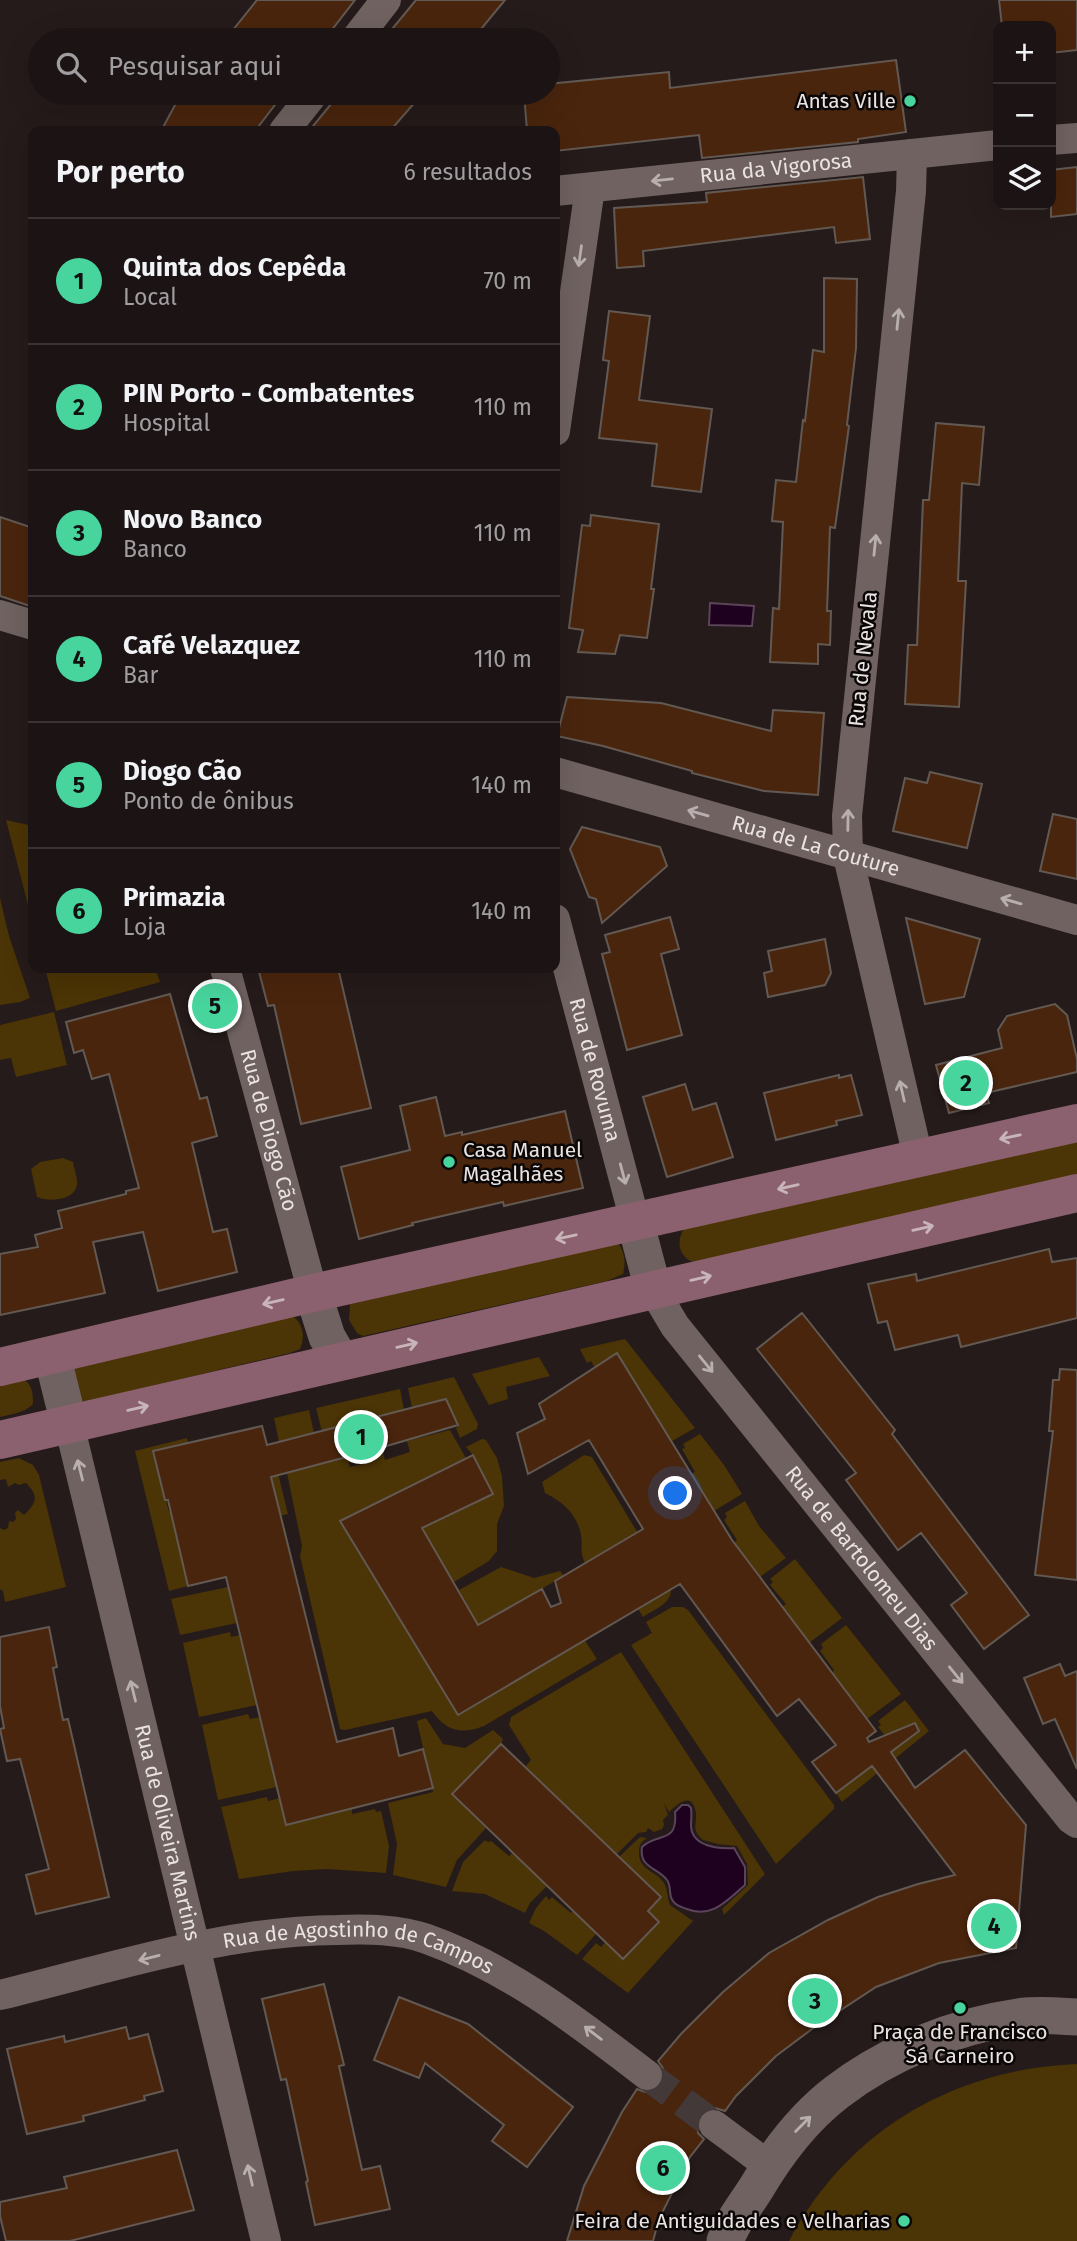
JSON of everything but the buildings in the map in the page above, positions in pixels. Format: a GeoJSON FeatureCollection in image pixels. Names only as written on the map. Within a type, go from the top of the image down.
{"type":"FeatureCollection","features":[{"type":"Feature","properties":{"kind":"main road"},"geometry":{"type":"LineString","coordinates":[[0,1367],[313,1293],[1077,1123]]}},
{"type":"Feature","properties":{"kind":"main road"},"geometry":{"type":"LineString","coordinates":[[0,1440],[1077,1193]]}},
{"type":"Feature","properties":{"kind":"street"},"geometry":{"type":"LineString","coordinates":[[364,28],[386,0]]}},
{"type":"Feature","properties":{"kind":"street"},"geometry":{"type":"LineString","coordinates":[[288,126],[305,105]]}},
{"type":"Feature","properties":{"kind":"street"},"geometry":{"type":"LineString","coordinates":[[1056,140],[1077,138]]}},
{"type":"Feature","properties":{"kind":"street","name":"Rua da Vigorosa"},"geometry":{"type":"LineString","coordinates":[[560,191],[993,146]]}},
{"type":"Feature","properties":{"kind":"street","name":"Rua de Nevala"},"geometry":{"type":"LineString","coordinates":[[912,154],[911,191],[847,816],[848,856],[918,1157]]}},
{"type":"Feature","properties":{"kind":"street"},"geometry":{"type":"LineString","coordinates":[[560,396],[590,188]]}},
{"type":"Feature","properties":{"kind":"street"},"geometry":{"type":"LineString","coordinates":[[0,615],[28,623]]}},
{"type":"Feature","properties":{"kind":"street","name":"Rua de La Couture"},"geometry":{"type":"LineString","coordinates":[[560,773],[1077,920]]}},
{"type":"Feature","properties":{"kind":"street","name":"Rua de Rovuma"},"geometry":{"type":"LineString","coordinates":[[560,938],[635,1222]]}},
{"type":"Feature","properties":{"kind":"street","name":"Rua de Diogo Cão"},"geometry":{"type":"LineString","coordinates":[[226,973],[313,1293]]}},
{"type":"Feature","properties":{"kind":"street"},"geometry":{"type":"LineString","coordinates":[[635,1222],[653,1289]]}},
{"type":"Feature","properties":{"kind":"street","name":"Rua de Bartolomeu Dias"},"geometry":{"type":"LineString","coordinates":[[653,1289],[684,1337],[1077,1823]]}},
{"type":"Feature","properties":{"kind":"street"},"geometry":{"type":"LineString","coordinates":[[313,1293],[327,1337],[341,1361]]}},
{"type":"Feature","properties":{"kind":"street"},"geometry":{"type":"LineString","coordinates":[[52,1355],[69,1424]]}},
{"type":"Feature","properties":{"kind":"street","name":"Rua de Oliveira Martins"},"geometry":{"type":"LineString","coordinates":[[69,1424],[266,2241]]}},
{"type":"Feature","properties":{"kind":"street","name":"Rua de Agostinho de Campos"},"geometry":{"type":"LineString","coordinates":[[0,1995],[195,1947],[275,1932],[372,1929],[424,1938],[473,1959],[563,2010],[647,2075]]}},
{"type":"Feature","properties":{"kind":"street"},"geometry":{"type":"LineString","coordinates":[[725,2241],[730,2228],[769,2166],[796,2131],[835,2093],[868,2071],[962,2028],[1019,2017],[1077,2017]]}},
{"type":"Feature","properties":{"kind":"street"},"geometry":{"type":"LineString","coordinates":[[714,2125],[769,2166]]}},
{"type":"Feature","properties":{"kind":"shaded area"},"geometry":{"type":"Polygon","coordinates":[[[710,603],[754,606],[752,626],[709,625],[710,603]]]}},
{"type":"Feature","properties":{"kind":"shaded area"},"geometry":{"type":"Polygon","coordinates":[[[6,820],[28,825],[28,905],[6,820]]]}},
{"type":"Feature","properties":{"kind":"shaded area"},"geometry":{"type":"Polygon","coordinates":[[[0,898],[9,936],[30,998],[0,1005],[0,898]]]}},
{"type":"Feature","properties":{"kind":"shaded area"},"geometry":{"type":"Polygon","coordinates":[[[46,973],[157,973],[160,982],[56,1011],[46,973]]]}},
{"type":"Feature","properties":{"kind":"shaded area"},"geometry":{"type":"Polygon","coordinates":[[[54,1012],[67,1065],[16,1077],[11,1058],[0,1060],[0,1025],[54,1012]]]}},
{"type":"Feature","properties":{"kind":"shaded area"},"geometry":{"type":"Polygon","coordinates":[[[1077,1141],[1077,1180],[693,1262],[681,1251],[681,1236],[686,1226],[1077,1141]]]}},
{"type":"Feature","properties":{"kind":"shaded area"},"geometry":{"type":"Polygon","coordinates":[[[63,1158],[73,1162],[77,1182],[75,1190],[60,1199],[37,1197],[31,1169],[40,1162],[63,1158]]]}},
{"type":"Feature","properties":{"kind":"shaded area"},"geometry":{"type":"Polygon","coordinates":[[[618,1243],[624,1258],[623,1274],[607,1281],[363,1336],[357,1333],[349,1320],[350,1304],[618,1243]]]}},
{"type":"Feature","properties":{"kind":"shaded area"},"geometry":{"type":"Polygon","coordinates":[[[293,1316],[301,1327],[303,1340],[300,1349],[290,1353],[89,1401],[82,1401],[77,1396],[74,1368],[293,1316]]]}},
{"type":"Feature","properties":{"kind":"shaded area"},"geometry":{"type":"Polygon","coordinates":[[[625,1339],[695,1428],[672,1441],[617,1354],[595,1368],[591,1361],[587,1363],[580,1349],[625,1339]]]}},
{"type":"Feature","properties":{"kind":"shaded area"},"geometry":{"type":"Polygon","coordinates":[[[539,1357],[550,1376],[506,1387],[508,1399],[489,1405],[472,1374],[539,1357]]]}},
{"type":"Feature","properties":{"kind":"shaded area"},"geometry":{"type":"Polygon","coordinates":[[[454,1377],[478,1424],[477,1429],[460,1438],[446,1400],[412,1408],[408,1388],[454,1377]]]}},
{"type":"Feature","properties":{"kind":"shaded area"},"geometry":{"type":"Polygon","coordinates":[[[22,1378],[31,1389],[33,1404],[22,1411],[0,1417],[0,1381],[22,1378]]]}},
{"type":"Feature","properties":{"kind":"shaded area"},"geometry":{"type":"Polygon","coordinates":[[[400,1389],[404,1410],[322,1432],[316,1408],[400,1389]]]}},
{"type":"Feature","properties":{"kind":"shaded area"},"geometry":{"type":"Polygon","coordinates":[[[309,1410],[314,1433],[279,1442],[274,1418],[309,1410]]]}},
{"type":"Feature","properties":{"kind":"shaded area"},"geometry":{"type":"Polygon","coordinates":[[[450,1430],[466,1458],[341,1521],[458,1715],[584,1639],[597,1659],[476,1729],[461,1730],[449,1727],[432,1711],[340,1729],[300,1556],[302,1546],[287,1473],[347,1457],[350,1467],[374,1461],[373,1450],[382,1448],[385,1460],[410,1452],[407,1441],[450,1430]]]}},
{"type":"Feature","properties":{"kind":"shaded area"},"geometry":{"type":"Polygon","coordinates":[[[700,1434],[742,1494],[714,1511],[691,1474],[695,1472],[682,1449],[685,1448],[683,1444],[700,1434]]]}},
{"type":"Feature","properties":{"kind":"shaded area"},"geometry":{"type":"Polygon","coordinates":[[[187,1438],[188,1443],[154,1452],[169,1512],[274,1487],[271,1474],[278,1473],[288,1514],[178,1541],[188,1586],[169,1591],[135,1451],[187,1438]]]}},
{"type":"Feature","properties":{"kind":"shaded area"},"geometry":{"type":"Polygon","coordinates":[[[482,1439],[486,1440],[497,1458],[502,1476],[504,1506],[497,1524],[497,1551],[489,1561],[454,1582],[422,1528],[493,1494],[466,1447],[482,1439]]]}},
{"type":"Feature","properties":{"kind":"shaded area"},"geometry":{"type":"Polygon","coordinates":[[[584,1455],[592,1457],[671,1588],[666,1602],[643,1617],[638,1609],[667,1591],[635,1534],[585,1563],[581,1535],[573,1515],[558,1500],[545,1493],[542,1482],[584,1455]]]}},
{"type":"Feature","properties":{"kind":"shaded area"},"geometry":{"type":"Polygon","coordinates":[[[19,1458],[33,1465],[39,1475],[66,1587],[5,1602],[0,1589],[0,1528],[8,1528],[9,1521],[16,1519],[15,1513],[18,1510],[24,1515],[35,1499],[33,1491],[26,1483],[15,1483],[8,1487],[6,1479],[0,1480],[0,1462],[19,1458]]]}},
{"type":"Feature","properties":{"kind":"shaded area"},"geometry":{"type":"Polygon","coordinates":[[[745,1501],[759,1526],[786,1558],[760,1577],[734,1543],[737,1540],[724,1520],[727,1517],[725,1513],[745,1501]]]}},
{"type":"Feature","properties":{"kind":"shaded area"},"geometry":{"type":"Polygon","coordinates":[[[795,1559],[842,1618],[809,1643],[782,1607],[786,1604],[770,1585],[773,1582],[770,1579],[795,1559]]]}},
{"type":"Feature","properties":{"kind":"shaded area"},"geometry":{"type":"Polygon","coordinates":[[[501,1567],[534,1578],[560,1571],[564,1576],[478,1625],[459,1590],[501,1567]]]}},
{"type":"Feature","properties":{"kind":"shaded area"},"geometry":{"type":"Polygon","coordinates":[[[228,1587],[237,1623],[180,1635],[171,1599],[228,1587]]]}},
{"type":"Feature","properties":{"kind":"shaded area"},"geometry":{"type":"Polygon","coordinates":[[[672,1607],[688,1610],[834,1805],[834,1809],[776,1864],[631,1645],[652,1633],[646,1622],[672,1607]]]}},
{"type":"Feature","properties":{"kind":"shaded area"},"geometry":{"type":"Polygon","coordinates":[[[846,1625],[901,1694],[867,1719],[832,1673],[834,1670],[820,1651],[823,1648],[821,1644],[846,1625]]]}},
{"type":"Feature","properties":{"kind":"shaded area"},"geometry":{"type":"Polygon","coordinates":[[[230,1632],[231,1637],[240,1635],[257,1705],[199,1717],[183,1643],[230,1632]]]}},
{"type":"Feature","properties":{"kind":"shaded area"},"geometry":{"type":"Polygon","coordinates":[[[621,1652],[765,1874],[724,1915],[722,1909],[748,1885],[747,1864],[737,1846],[718,1844],[700,1837],[695,1829],[696,1814],[692,1802],[685,1801],[669,1812],[664,1803],[668,1815],[663,1820],[662,1829],[654,1832],[648,1828],[646,1832],[638,1833],[616,1855],[525,1767],[531,1760],[509,1725],[511,1717],[621,1652]]]}},
{"type":"Feature","properties":{"kind":"shaded area"},"geometry":{"type":"Polygon","coordinates":[[[905,1700],[929,1731],[842,1802],[836,1793],[891,1752],[894,1747],[878,1727],[881,1725],[878,1721],[905,1700]]]}},
{"type":"Feature","properties":{"kind":"shaded area"},"geometry":{"type":"Polygon","coordinates":[[[248,1714],[250,1719],[260,1717],[277,1787],[218,1800],[202,1725],[248,1714]]]}},
{"type":"Feature","properties":{"kind":"shaded area"},"geometry":{"type":"Polygon","coordinates":[[[426,1718],[443,1744],[465,1748],[493,1730],[503,1739],[452,1794],[486,1828],[457,1860],[446,1887],[393,1875],[397,1844],[388,1803],[433,1792],[417,1721],[426,1718]]]}},
{"type":"Feature","properties":{"kind":"shaded area"},"geometry":{"type":"Polygon","coordinates":[[[267,1797],[268,1801],[280,1798],[352,1808],[352,1814],[375,1809],[376,1812],[381,1811],[389,1846],[386,1873],[327,1869],[239,1879],[221,1807],[267,1797]]]}},
{"type":"Feature","properties":{"kind":"shaded area"},"geometry":{"type":"Polygon","coordinates":[[[682,1805],[691,1808],[691,1826],[696,1838],[714,1847],[734,1848],[745,1867],[745,1885],[719,1906],[704,1912],[676,1904],[667,1880],[643,1859],[642,1847],[670,1834],[675,1822],[675,1812],[682,1805]]]}},
{"type":"Feature","properties":{"kind":"shaded area"},"geometry":{"type":"Polygon","coordinates":[[[640,1837],[647,1838],[639,1848],[642,1864],[664,1883],[670,1905],[693,1921],[628,1993],[582,1959],[596,1943],[601,1947],[605,1942],[623,1959],[658,1922],[648,1911],[619,1857],[640,1837]]]}},
{"type":"Feature","properties":{"kind":"shaded area"},"geometry":{"type":"Polygon","coordinates":[[[485,1840],[491,1841],[509,1856],[512,1853],[547,1886],[530,1903],[525,1913],[485,1894],[452,1891],[463,1862],[485,1840]]]}},
{"type":"Feature","properties":{"kind":"shaded area"},"geometry":{"type":"Polygon","coordinates":[[[546,1896],[549,1900],[552,1897],[571,1913],[573,1911],[596,1934],[577,1955],[529,1923],[546,1896]]]}},
{"type":"Feature","properties":{"kind":"shaded area"},"geometry":{"type":"Polygon","coordinates":[[[1077,2064],[1077,2241],[789,2241],[813,2202],[842,2167],[874,2138],[909,2113],[947,2093],[988,2078],[1032,2068],[1077,2064]]]}},
{"type":"Feature","properties":{"kind":"tunnel"},"geometry":{"type":"LineString","coordinates":[[647,2075],[714,2125]]}},
{"type":"Feature","properties":{"kind":"place","name":"Antas Ville"},"geometry":{"type":"Point","coordinates":[910,101]}},
{"type":"Feature","properties":{"kind":"place","name":"Diogo Cão"},"geometry":{"type":"Point","coordinates":[215,1006]}},
{"type":"Feature","properties":{"kind":"place","name":"PIN Porto - Combatentes"},"geometry":{"type":"Point","coordinates":[966,1083]}},
{"type":"Feature","properties":{"kind":"place","name":"Casa Manuel Magalhães"},"geometry":{"type":"Point","coordinates":[449,1162]}},
{"type":"Feature","properties":{"kind":"place","name":"Quinta dos Cepêda"},"geometry":{"type":"Point","coordinates":[361,1437]}},
{"type":"Feature","properties":{"kind":"place","name":"Café Velazquez"},"geometry":{"type":"Point","coordinates":[994,1926]}},
{"type":"Feature","properties":{"kind":"place","name":"Novo Banco"},"geometry":{"type":"Point","coordinates":[815,2001]}},
{"type":"Feature","properties":{"kind":"place","name":"Praça de Francisco Sá Carneiro"},"geometry":{"type":"Point","coordinates":[960,2008]}},
{"type":"Feature","properties":{"kind":"place","name":"Primazia"},"geometry":{"type":"Point","coordinates":[663,2168]}},
{"type":"Feature","properties":{"kind":"place","name":"Feira de Antiguidades e Velharias"},"geometry":{"type":"Point","coordinates":[904,2221]}}]}
